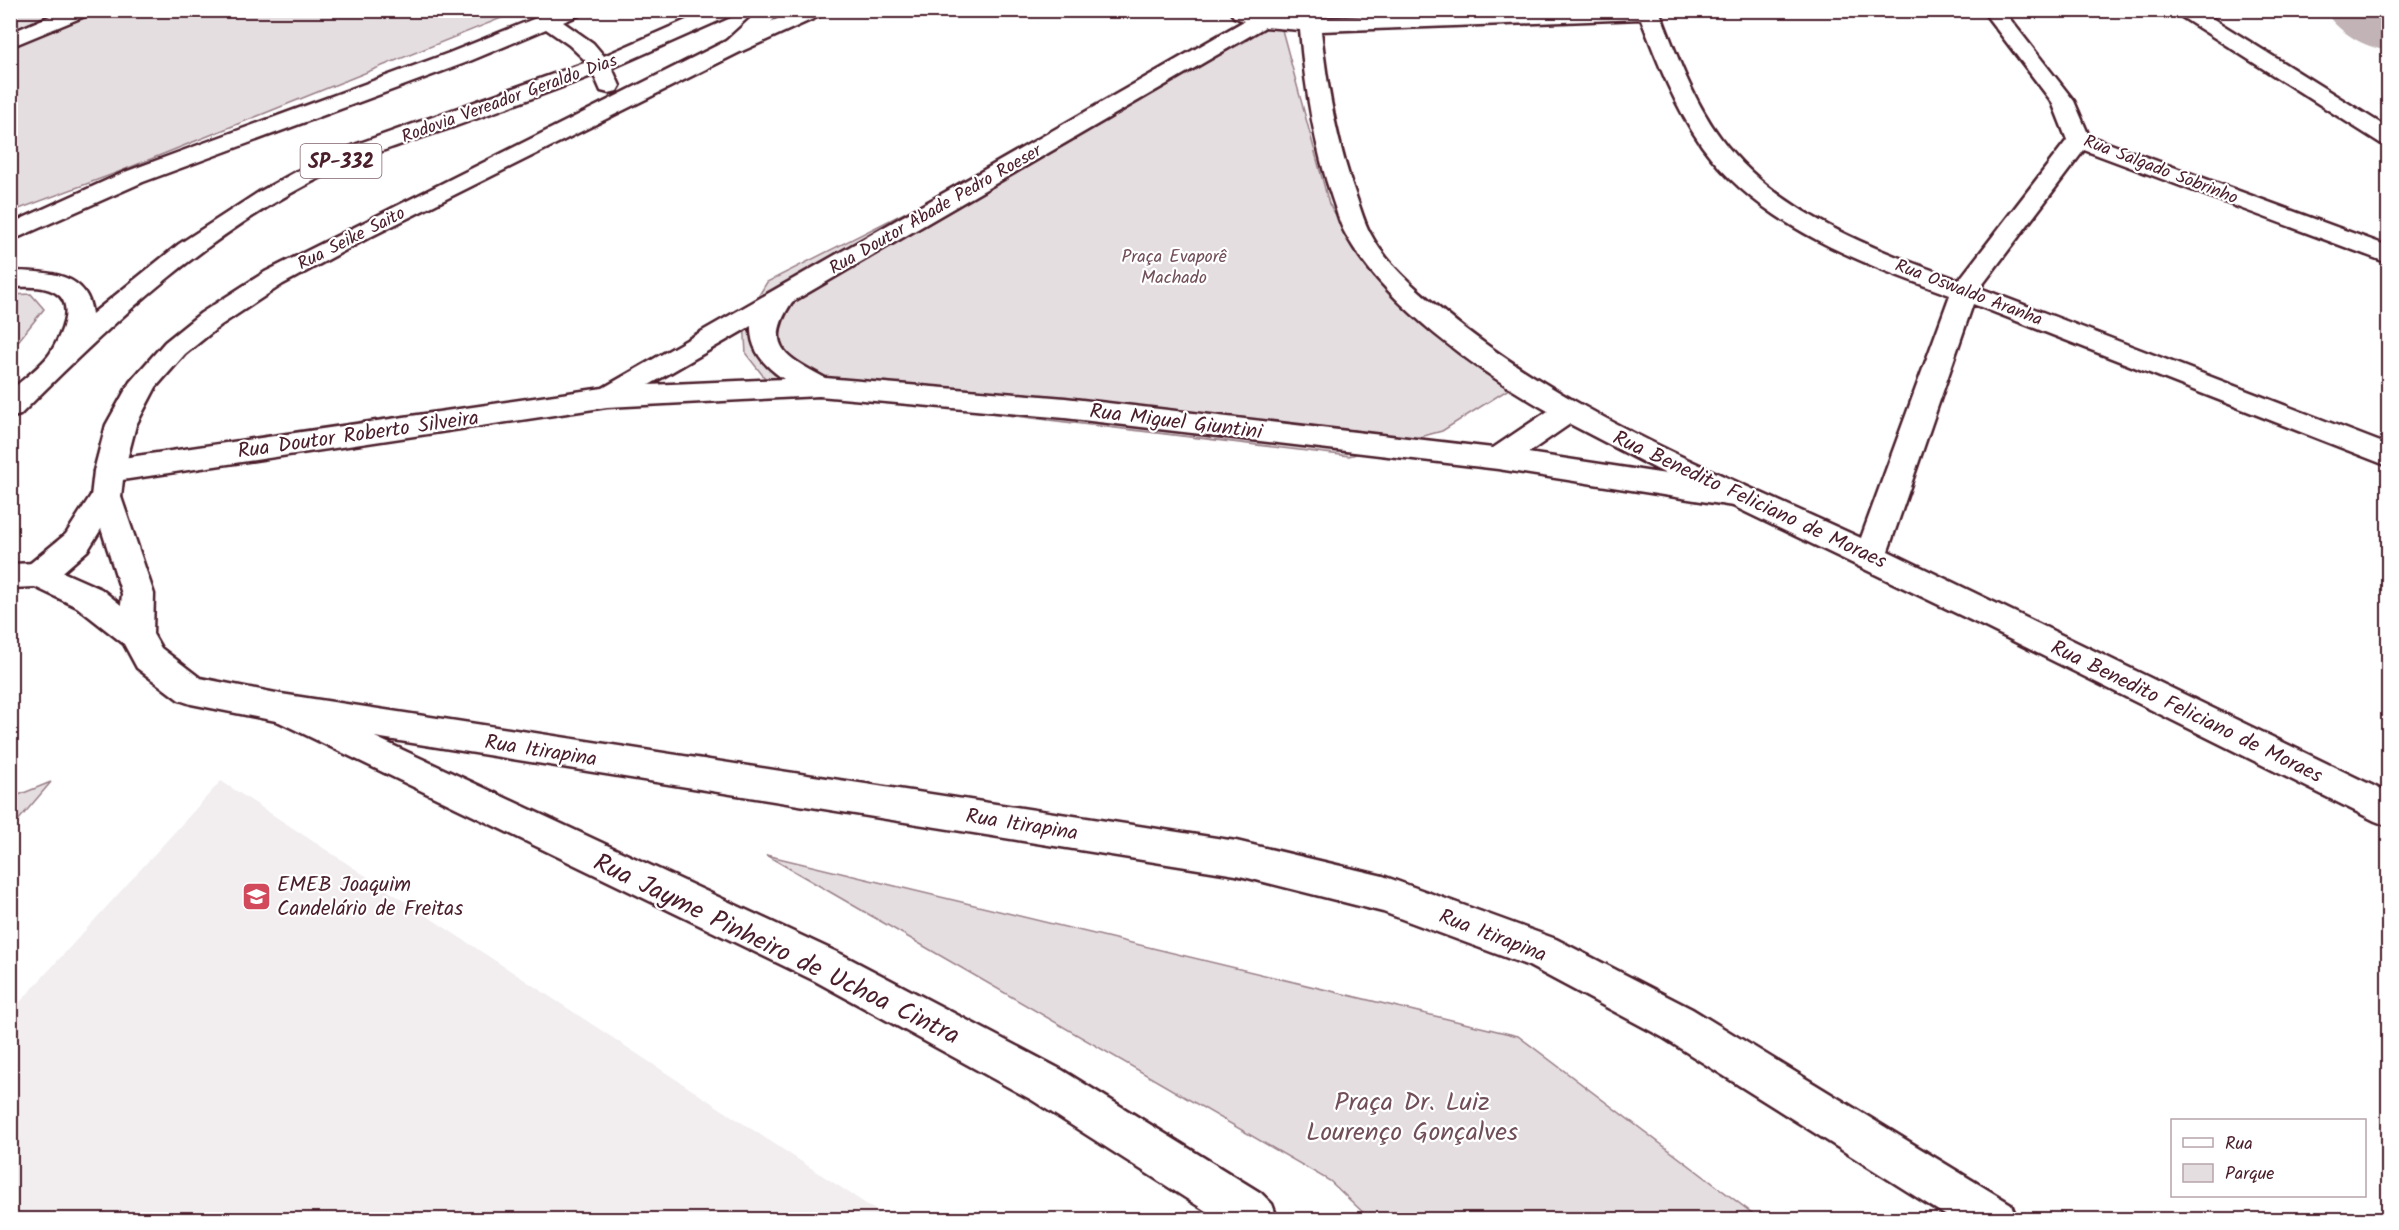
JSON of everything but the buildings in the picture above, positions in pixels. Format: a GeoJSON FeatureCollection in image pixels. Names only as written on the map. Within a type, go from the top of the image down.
{"type":"FeatureCollection","features":[{"type":"Feature","properties":{"kind":"street"},"geometry":{"type":"LineString","coordinates":[[10,41],[83,10]]}},
{"type":"Feature","properties":{"kind":"street","name":"SP-332"},"geometry":{"type":"LineString","coordinates":[[10,234],[134,177],[458,58],[575,10]]}},
{"type":"Feature","properties":{"kind":"street","name":"Rodovia Vereador Geraldo Dias"},"geometry":{"type":"LineString","coordinates":[[10,408],[63,355],[133,293],[185,252],[248,208],[310,174],[359,153],[601,66],[727,10]]}},
{"type":"Feature","properties":{"kind":"street"},"geometry":{"type":"LineString","coordinates":[[734,46],[773,10]]}},
{"type":"Feature","properties":{"kind":"street","name":"Rua Seike Saito"},"geometry":{"type":"LineString","coordinates":[[108,484],[120,425],[144,382],[175,348],[211,319],[274,278],[350,238],[734,46],[818,10]]}},
{"type":"Feature","properties":{"kind":"street"},"geometry":{"type":"LineString","coordinates":[[1234,10],[1261,20],[1649,11]]}},
{"type":"Feature","properties":{"kind":"street","name":"Rua Salgado Sobrinho"},"geometry":{"type":"LineString","coordinates":[[1992,10],[2062,101],[2079,140],[2388,255]]}},
{"type":"Feature","properties":{"kind":"street"},"geometry":{"type":"LineString","coordinates":[[2184,10],[2388,138]]}},
{"type":"Feature","properties":{"kind":"street","name":"Rua Oswaldo Aranha"},"geometry":{"type":"LineString","coordinates":[[1649,11],[1684,98],[1725,158],[1778,206],[1844,245],[1965,290],[2388,456]]}},
{"type":"Feature","properties":{"kind":"street","name":"Rua Benedito Feliciano de Moraes"},"geometry":{"type":"LineString","coordinates":[[1310,18],[1317,97],[1337,181],[1358,236],[1391,278],[1425,311],[1486,359],[1568,412],[1870,556],[2388,810]]}},
{"type":"Feature","properties":{"kind":"street","name":"Rua Doutor Abade Pedro Roeser"},"geometry":{"type":"LineString","coordinates":[[608,397],[1261,20]]}},
{"type":"Feature","properties":{"kind":"street"},"geometry":{"type":"LineString","coordinates":[[547,21],[585,45],[601,66],[610,89],[608,109]]}},
{"type":"Feature","properties":{"kind":"street"},"geometry":{"type":"LineString","coordinates":[[1870,556],[1965,290],[2079,140]]}},
{"type":"Feature","properties":{"kind":"street"},"geometry":{"type":"LineString","coordinates":[[10,279],[40,280],[69,287],[77,299],[79,315],[63,355]]}},
{"type":"Feature","properties":{"kind":"street"},"geometry":{"type":"LineString","coordinates":[[781,298],[764,326],[768,347],[784,367],[819,387]]}},
{"type":"Feature","properties":{"kind":"street","name":"Rua Miguel Giuntini"},"geometry":{"type":"LineString","coordinates":[[608,397],[819,387],[1065,408],[1497,459],[1741,496]]}},
{"type":"Feature","properties":{"kind":"street","name":"Rua Doutor Roberto Silveira"},"geometry":{"type":"LineString","coordinates":[[108,484],[608,397]]}},
{"type":"Feature","properties":{"kind":"street"},"geometry":{"type":"LineString","coordinates":[[1497,459],[1568,412]]}},
{"type":"Feature","properties":{"kind":"street"},"geometry":{"type":"LineString","coordinates":[[24,575],[76,542],[108,484]]}},
{"type":"Feature","properties":{"kind":"street"},"geometry":{"type":"LineString","coordinates":[[108,484],[138,594],[136,635]]}},
{"type":"Feature","properties":{"kind":"street","name":"Rua Itirapina"},"geometry":{"type":"LineString","coordinates":[[24,575],[89,598],[136,635],[148,658],[191,690],[281,708],[1236,858],[1383,894],[1542,952],[1667,1018],[1995,1220]]}},
{"type":"Feature","properties":{"kind":"street","name":"Rua Jayme Pinheiro de Uchoa Cintra"},"geometry":{"type":"LineString","coordinates":[[281,708],[829,968],[1047,1085],[1245,1216]]}},
{"type":"Feature","properties":{"kind":"shaded area","name":"EMEB Joaquim Candelário de Freitas"},"geometry":{"type":"Polygon","coordinates":[[[221,781],[889,1219],[11,1219],[11,1012],[221,781]]]}},
{"type":"Feature","properties":{"kind":"green space"},"geometry":{"type":"Polygon","coordinates":[[[11,11],[519,11],[116,173],[11,212],[11,11]]]}},
{"type":"Feature","properties":{"kind":"green space","name":"Praça Evaporê Machado"},"geometry":{"type":"Polygon","coordinates":[[[1278,15],[1329,204],[1373,271],[1431,330],[1509,389],[1442,431],[1349,456],[772,387],[746,354],[744,320],[767,282],[1246,41],[1278,15]]]}},
{"type":"Feature","properties":{"kind":"green space"},"geometry":{"type":"Polygon","coordinates":[[[31,294],[44,309],[11,350],[11,295],[31,294]]]}},
{"type":"Feature","properties":{"kind":"green space"},"geometry":{"type":"Polygon","coordinates":[[[51,782],[11,829],[11,798],[51,782]]]}},
{"type":"Feature","properties":{"kind":"green space","name":"Praça Dr. Luiz Lourenço Gonçalves"},"geometry":{"type":"Polygon","coordinates":[[[766,855],[1518,1036],[1760,1219],[1370,1219],[1330,1181],[766,855]]]}},
{"type":"Feature","properties":{"kind":"waterway"},"geometry":{"type":"LineString","coordinates":[[2356,10],[2388,31]]}},
{"type":"Feature","properties":{"kind":"place","name":"EMEB Joaquim Candelário de Freitas"},"geometry":{"type":"Point","coordinates":[256,896]}}]}
